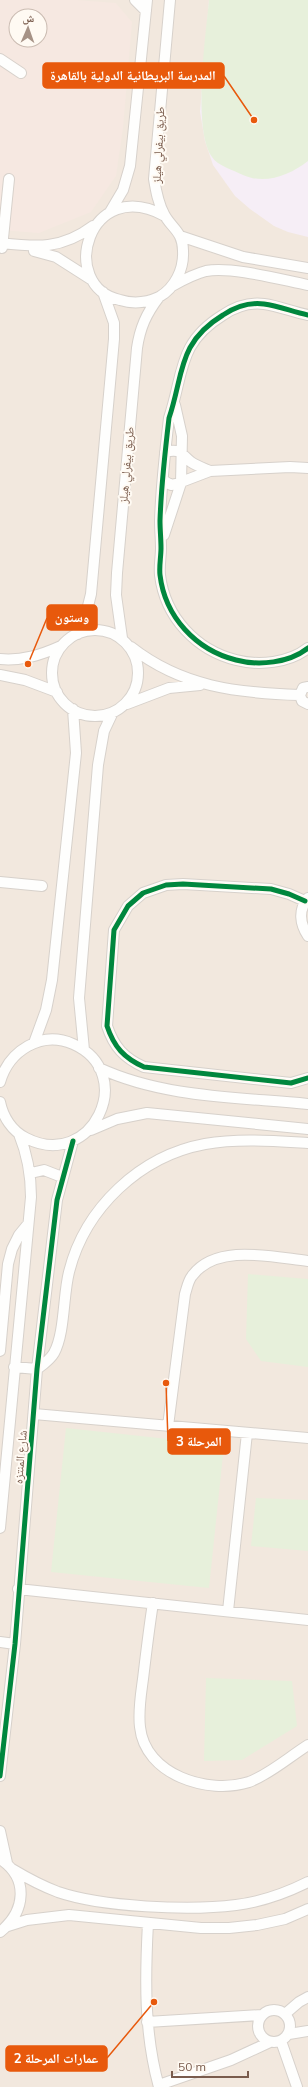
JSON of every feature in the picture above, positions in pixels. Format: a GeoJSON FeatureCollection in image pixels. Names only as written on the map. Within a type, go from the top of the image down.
{"type":"FeatureCollection","features":[{"type":"Feature","properties":{"kind":"street"},"geometry":{"type":"LineString","coordinates":[[134,0],[146,11]]}},
{"type":"Feature","properties":{"kind":"street","name":"طريق بيفرلي هيلز"},"geometry":{"type":"LineString","coordinates":[[110,212],[123,190],[130,166],[147,0]]}},
{"type":"Feature","properties":{"kind":"street","name":"طريق بيفرلي هيلز"},"geometry":{"type":"LineString","coordinates":[[165,216],[156,192],[154,179],[170,0]]}},
{"type":"Feature","properties":{"kind":"street"},"geometry":{"type":"LineString","coordinates":[[0,59],[21,73]]}},
{"type":"Feature","properties":{"kind":"street"},"geometry":{"type":"LineString","coordinates":[[164,71],[182,72]]}},
{"type":"Feature","properties":{"kind":"street"},"geometry":{"type":"LineString","coordinates":[[1,245],[9,179]]}},
{"type":"Feature","properties":{"kind":"street"},"geometry":{"type":"LineString","coordinates":[[1,245],[33,247],[50,246],[72,239],[97,223],[110,212],[123,207],[138,206],[152,209],[165,216],[174,225],[180,236],[183,250],[183,263],[178,276],[171,287]]}},
{"type":"Feature","properties":{"kind":"street"},"geometry":{"type":"LineString","coordinates":[[97,223],[89,236],[86,251],[87,267],[94,281],[103,292],[116,300],[131,303],[145,302],[159,296],[190,276],[225,270],[308,285]]}},
{"type":"Feature","properties":{"kind":"street"},"geometry":{"type":"LineString","coordinates":[[180,236],[243,257],[308,268]]}},
{"type":"Feature","properties":{"kind":"street"},"geometry":{"type":"LineString","coordinates":[[1,245],[50,255],[94,281]]}},
{"type":"Feature","properties":{"kind":"street","name":"طريق بيفرلي هيلز"},"geometry":{"type":"LineString","coordinates":[[78,634],[86,614],[91,594],[114,339],[114,323],[103,292]]}},
{"type":"Feature","properties":{"kind":"street","name":"طريق بيفرلي هيلز"},"geometry":{"type":"LineString","coordinates":[[124,641],[116,595],[137,348],[140,330],[148,312],[159,296]]}},
{"type":"Feature","properties":{"kind":"street"},"geometry":{"type":"LineString","coordinates":[[308,315],[262,304],[248,304],[234,308],[216,319],[199,334],[187,351],[180,370],[175,405],[169,418],[162,480],[160,523],[160,575],[166,601],[180,624],[198,643],[222,656],[248,663],[274,662],[300,654],[308,648]]}},
{"type":"Feature","properties":{"kind":"street"},"geometry":{"type":"LineString","coordinates":[[161,548],[166,526],[181,483],[182,452],[180,420],[175,405]]}},
{"type":"Feature","properties":{"kind":"street"},"geometry":{"type":"LineString","coordinates":[[165,452],[182,452],[190,461],[210,470]]}},
{"type":"Feature","properties":{"kind":"street"},"geometry":{"type":"LineString","coordinates":[[162,480],[171,485],[181,483],[210,470],[290,467],[308,468]]}},
{"type":"Feature","properties":{"kind":"street"},"geometry":{"type":"LineString","coordinates":[[0,659],[27,658],[43,654],[61,646],[78,634],[89,630],[100,630],[112,633],[149,661],[202,684],[260,693],[300,695]]}},
{"type":"Feature","properties":{"kind":"street"},"geometry":{"type":"LineString","coordinates":[[123,706],[132,695],[138,682],[138,668],[135,655],[124,641]]}},
{"type":"Feature","properties":{"kind":"street"},"geometry":{"type":"LineString","coordinates":[[61,646],[55,657],[53,669],[53,681],[57,692],[64,702],[73,709],[86,714],[99,715],[113,712],[123,706],[169,688],[202,684]]}},
{"type":"Feature","properties":{"kind":"street"},"geometry":{"type":"LineString","coordinates":[[0,675],[25,680],[57,692]]}},
{"type":"Feature","properties":{"kind":"street"},"geometry":{"type":"LineString","coordinates":[[308,687],[303,688],[300,695],[302,702],[308,704]]}},
{"type":"Feature","properties":{"kind":"street"},"geometry":{"type":"LineString","coordinates":[[34,1043],[46,1010],[52,980],[76,753],[73,709]]}},
{"type":"Feature","properties":{"kind":"street"},"geometry":{"type":"LineString","coordinates":[[84,1050],[79,998],[97,773],[102,737],[113,712]]}},
{"type":"Feature","properties":{"kind":"street"},"geometry":{"type":"LineString","coordinates":[[0,882],[42,886]]}},
{"type":"Feature","properties":{"kind":"street"},"geometry":{"type":"LineString","coordinates":[[308,936],[303,927],[301,918],[307,900],[271,889],[195,884],[166,885],[143,893],[128,906],[114,930],[108,1026],[112,1040],[120,1052],[130,1061],[144,1067],[291,1083],[308,1078]]}},
{"type":"Feature","properties":{"kind":"street"},"geometry":{"type":"LineString","coordinates":[[0,1082],[4,1064],[20,1051],[34,1043],[46,1040],[60,1040],[84,1050],[99,1068],[104,1080],[105,1094],[103,1107],[98,1120],[89,1130]]}},
{"type":"Feature","properties":{"kind":"street"},"geometry":{"type":"LineString","coordinates":[[99,1068],[123,1079],[160,1088],[308,1104]]}},
{"type":"Feature","properties":{"kind":"street"},"geometry":{"type":"LineString","coordinates":[[0,1102],[3,1117],[19,1134],[36,1143],[55,1146],[73,1141],[89,1130],[117,1119],[147,1113],[308,1129]]}},
{"type":"Feature","properties":{"kind":"street"},"geometry":{"type":"LineString","coordinates":[[285,1142],[286,1127]]}},
{"type":"Feature","properties":{"kind":"street","name":"شارع المنتزه"},"geometry":{"type":"LineString","coordinates":[[0,1528],[28,1224],[31,1173],[27,1153],[19,1134]]}},
{"type":"Feature","properties":{"kind":"street","name":"شارع المنتزه"},"geometry":{"type":"LineString","coordinates":[[0,1776],[15,1644],[18,1589],[37,1369],[57,1200],[73,1141]]}},
{"type":"Feature","properties":{"kind":"street"},"geometry":{"type":"LineString","coordinates":[[14,1367],[37,1369],[47,1362],[56,1346],[69,1272],[78,1246],[89,1225],[103,1205],[119,1188],[148,1166],[181,1150],[205,1144],[230,1141],[308,1143]]}},
{"type":"Feature","properties":{"kind":"street"},"geometry":{"type":"LineString","coordinates":[[31,1173],[44,1170],[62,1177]]}},
{"type":"Feature","properties":{"kind":"street"},"geometry":{"type":"LineString","coordinates":[[0,1351],[1,1323],[8,1264],[12,1249],[19,1235],[28,1224]]}},
{"type":"Feature","properties":{"kind":"street"},"geometry":{"type":"LineString","coordinates":[[168,1426],[185,1294],[191,1277],[202,1265],[217,1257],[233,1255],[308,1261]]}},
{"type":"Feature","properties":{"kind":"street"},"geometry":{"type":"LineString","coordinates":[[34,1414],[308,1438]]}},
{"type":"Feature","properties":{"kind":"street"},"geometry":{"type":"LineString","coordinates":[[228,1611],[247,1433]]}},
{"type":"Feature","properties":{"kind":"street"},"geometry":{"type":"LineString","coordinates":[[18,1589],[308,1620]]}},
{"type":"Feature","properties":{"kind":"street"},"geometry":{"type":"LineString","coordinates":[[152,1603],[140,1709],[140,1728],[146,1747],[158,1763],[174,1774],[191,1781],[210,1785],[229,1785],[248,1782],[264,1774],[308,1745]]}},
{"type":"Feature","properties":{"kind":"street"},"geometry":{"type":"LineString","coordinates":[[0,1642],[15,1644]]}},
{"type":"Feature","properties":{"kind":"street"},"geometry":{"type":"LineString","coordinates":[[0,1831],[6,1864],[18,1880],[21,1892],[20,1904],[15,1916],[4,1929]]}},
{"type":"Feature","properties":{"kind":"street"},"geometry":{"type":"LineString","coordinates":[[6,1864],[47,1887],[84,1899],[171,1907],[236,1905],[266,1898],[308,1882]]}},
{"type":"Feature","properties":{"kind":"street"},"geometry":{"type":"LineString","coordinates":[[4,1929],[34,1918],[69,1915],[148,1923],[229,1928],[257,1925],[285,1919],[308,1909]]}},
{"type":"Feature","properties":{"kind":"street"},"geometry":{"type":"LineString","coordinates":[[148,1923],[145,1978],[147,2022],[159,2086],[231,2060],[270,2042],[308,2031]]}},
{"type":"Feature","properties":{"kind":"street"},"geometry":{"type":"LineString","coordinates":[[285,2014],[299,2002],[308,1998]]}},
{"type":"Feature","properties":{"kind":"street"},"geometry":{"type":"LineString","coordinates":[[270,2042],[265,2040],[258,2031],[258,2020],[262,2015],[270,2010],[276,2010],[285,2014],[290,2023],[285,2038],[297,2087]]}},
{"type":"Feature","properties":{"kind":"street"},"geometry":{"type":"LineString","coordinates":[[147,2022],[262,2015]]}},
{"type":"Feature","properties":{"kind":"shaded area"},"geometry":{"type":"Polygon","coordinates":[[[0,0],[308,0],[308,2087],[0,2087],[0,0]]]}},
{"type":"Feature","properties":{"kind":"shaded area"},"geometry":{"type":"Polygon","coordinates":[[[0,0],[76,0],[116,3],[132,22],[123,128],[116,176],[91,212],[39,233],[0,230],[0,0]]]}},
{"type":"Feature","properties":{"kind":"shaded area"},"geometry":{"type":"Polygon","coordinates":[[[209,0],[308,0],[308,237],[288,232],[274,226],[250,209],[235,196],[213,165],[205,141],[200,112],[209,0]]]}},
{"type":"Feature","properties":{"kind":"green space"},"geometry":{"type":"Polygon","coordinates":[[[209,0],[308,0],[308,161],[285,174],[268,179],[251,178],[243,175],[215,160],[206,144],[201,104],[203,57],[209,0]]]}},
{"type":"Feature","properties":{"kind":"green space"},"geometry":{"type":"Polygon","coordinates":[[[248,1274],[308,1279],[308,1367],[261,1361],[246,1339],[248,1274]]]}},
{"type":"Feature","properties":{"kind":"green space"},"geometry":{"type":"Polygon","coordinates":[[[66,1428],[224,1445],[209,1588],[51,1572],[66,1428]]]}},
{"type":"Feature","properties":{"kind":"green space"},"geometry":{"type":"Polygon","coordinates":[[[256,1498],[308,1500],[308,1551],[251,1546],[256,1498]]]}},
{"type":"Feature","properties":{"kind":"green space"},"geometry":{"type":"Polygon","coordinates":[[[206,1678],[292,1681],[297,1726],[242,1760],[204,1761],[206,1678]]]}},
{"type":"Feature","properties":{"kind":"cycle path"},"geometry":{"type":"LineString","coordinates":[[308,315],[264,304],[242,306],[228,312],[208,326],[197,337],[184,360],[169,418],[161,495],[160,521],[160,575],[163,590],[168,605],[176,618],[185,630],[196,640],[221,655],[236,660],[254,663],[283,660],[308,648]]}},
{"type":"Feature","properties":{"kind":"cycle path"},"geometry":{"type":"LineString","coordinates":[[305,901],[289,894],[271,889],[183,884],[166,885],[143,893],[128,906],[114,930],[107,1026],[113,1040],[125,1056],[144,1067],[291,1083],[308,1078]]}},
{"type":"Feature","properties":{"kind":"cycle path"},"geometry":{"type":"LineString","coordinates":[[0,1776],[15,1644],[37,1369],[57,1200],[73,1141]]}},
{"type":"Feature","properties":{"kind":"place","name":"المدرسة البريطانية الدولية بالقاهرة"},"geometry":{"type":"Point","coordinates":[254,120]}},
{"type":"Feature","properties":{"kind":"place","name":"وستون"},"geometry":{"type":"Point","coordinates":[28,664]}},
{"type":"Feature","properties":{"kind":"place","name":"المرحلة 3"},"geometry":{"type":"Point","coordinates":[166,1383]}},
{"type":"Feature","properties":{"kind":"place","name":"عمارات المرحلة 2"},"geometry":{"type":"Point","coordinates":[154,2002]}}]}
